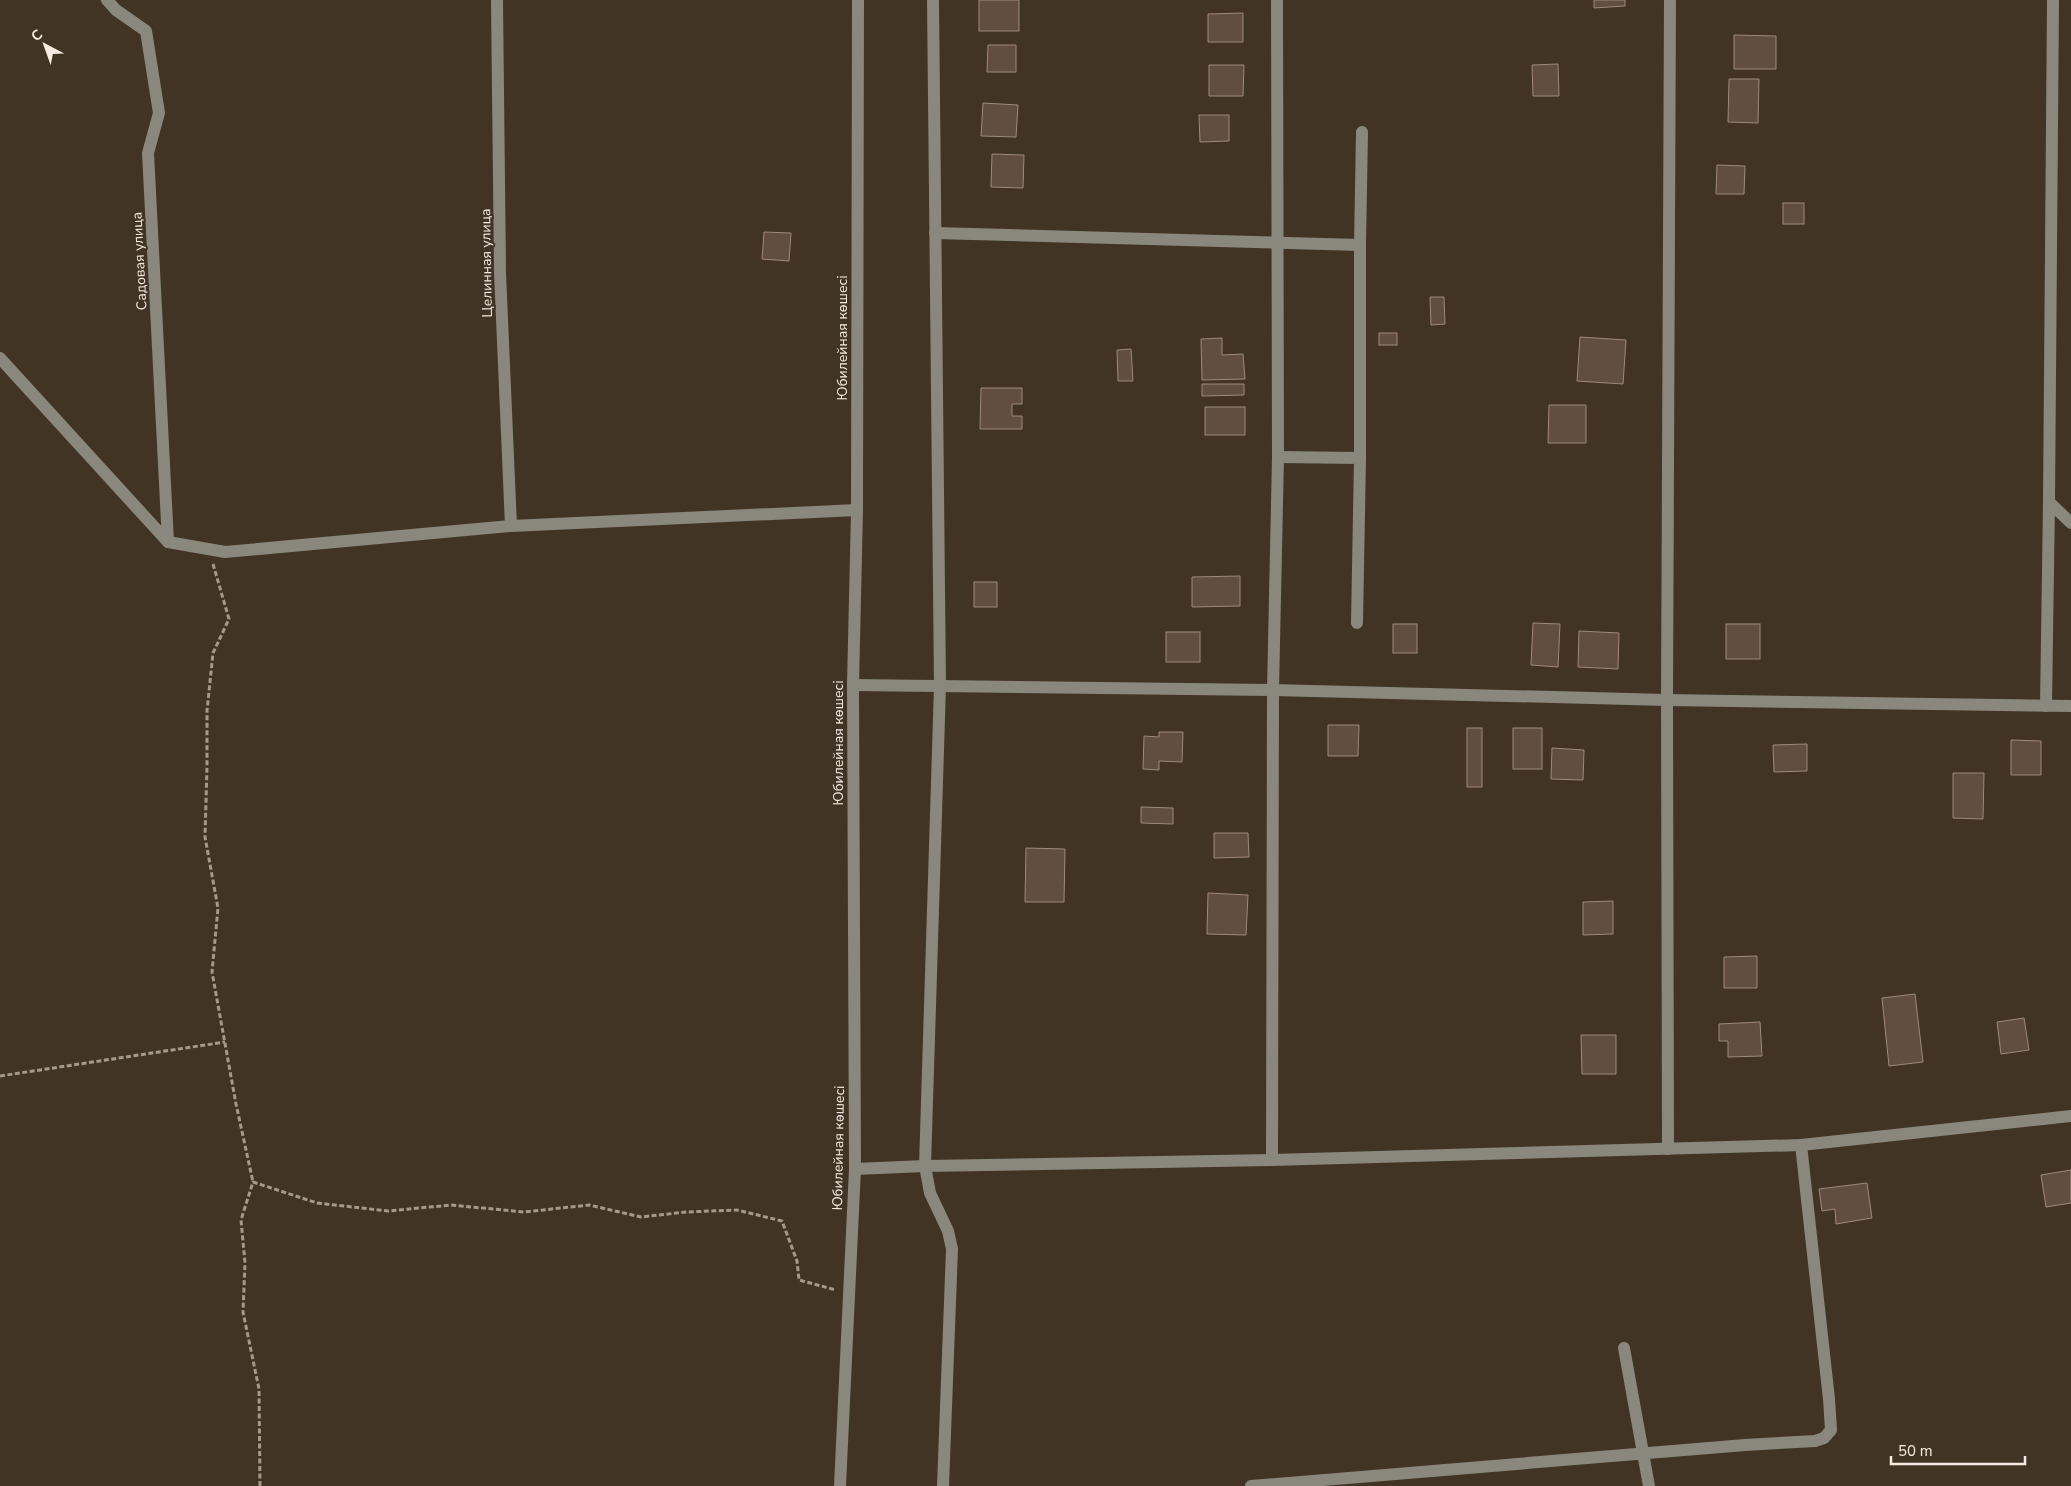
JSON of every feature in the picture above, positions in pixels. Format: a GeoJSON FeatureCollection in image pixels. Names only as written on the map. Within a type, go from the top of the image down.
{"type":"FeatureCollection","features":[{"type":"Feature","properties":{"kind":"street","name":"Садовая улица"},"geometry":{"type":"LineString","coordinates":[[107,0],[116,10],[146,31],[159,112],[148,153],[168,542]]}},
{"type":"Feature","properties":{"kind":"street","name":"Целинная улица"},"geometry":{"type":"LineString","coordinates":[[497,0],[500,273],[511,526]]}},
{"type":"Feature","properties":{"kind":"street","name":"Юбилейная көшесі"},"geometry":{"type":"LineString","coordinates":[[840,1486],[855,1169],[853,686],[857,510],[858,0]]}},
{"type":"Feature","properties":{"kind":"street"},"geometry":{"type":"LineString","coordinates":[[934,0],[940,686],[925,1166],[930,1193],[948,1231],[952,1249],[943,1486]]}},
{"type":"Feature","properties":{"kind":"street"},"geometry":{"type":"LineString","coordinates":[[1272,1160],[1273,690],[1278,457],[1277,0]]}},
{"type":"Feature","properties":{"kind":"street"},"geometry":{"type":"LineString","coordinates":[[1668,1149],[1667,700],[1670,0]]}},
{"type":"Feature","properties":{"kind":"street"},"geometry":{"type":"LineString","coordinates":[[2046,706],[2050,502],[2053,0]]}},
{"type":"Feature","properties":{"kind":"street"},"geometry":{"type":"LineString","coordinates":[[1357,624],[1362,132]]}},
{"type":"Feature","properties":{"kind":"street"},"geometry":{"type":"LineString","coordinates":[[935,234],[1277,241],[1360,245]]}},
{"type":"Feature","properties":{"kind":"street"},"geometry":{"type":"LineString","coordinates":[[0,358],[168,542],[207,549],[225,552],[511,526],[857,510]]}},
{"type":"Feature","properties":{"kind":"street"},"geometry":{"type":"LineString","coordinates":[[1278,457],[1360,458]]}},
{"type":"Feature","properties":{"kind":"street"},"geometry":{"type":"LineString","coordinates":[[2050,502],[2071,523]]}},
{"type":"Feature","properties":{"kind":"street"},"geometry":{"type":"LineString","coordinates":[[853,686],[1273,690],[1667,700],[2071,706]]}},
{"type":"Feature","properties":{"kind":"street"},"geometry":{"type":"LineString","coordinates":[[855,1169],[1272,1160],[1800,1145],[2071,1116]]}},
{"type":"Feature","properties":{"kind":"street"},"geometry":{"type":"LineString","coordinates":[[1251,1486],[1644,1453],[1815,1441],[1824,1438],[1831,1430],[1800,1145]]}},
{"type":"Feature","properties":{"kind":"street"},"geometry":{"type":"LineString","coordinates":[[1624,1348],[1650,1486]]}},
{"type":"Feature","properties":{"kind":"path"},"geometry":{"type":"LineString","coordinates":[[207,549],[223,593],[229,619],[213,653],[208,702],[205,837],[218,908],[212,972],[253,1182],[241,1220],[245,1263],[243,1312],[259,1389],[260,1486]]}},
{"type":"Feature","properties":{"kind":"path"},"geometry":{"type":"LineString","coordinates":[[0,1076],[225,1042]]}},
{"type":"Feature","properties":{"kind":"path"},"geometry":{"type":"LineString","coordinates":[[253,1182],[317,1203],[388,1211],[451,1205],[524,1212],[589,1206],[641,1217],[686,1212],[737,1210],[782,1221],[797,1261],[800,1280],[849,1293]]}},
{"type":"Feature","properties":{"kind":"building"},"geometry":{"type":"Polygon","coordinates":[[[979,0],[1019,0],[1019,31],[979,31],[979,0]]]}},
{"type":"Feature","properties":{"kind":"building"},"geometry":{"type":"Polygon","coordinates":[[[1594,0],[1625,0],[1625,6],[1594,8],[1594,0]]]}},
{"type":"Feature","properties":{"kind":"building"},"geometry":{"type":"Polygon","coordinates":[[[1243,13],[1243,42],[1208,42],[1208,14],[1243,13]]]}},
{"type":"Feature","properties":{"kind":"building"},"geometry":{"type":"Polygon","coordinates":[[[1734,35],[1776,36],[1776,69],[1734,69],[1734,35]]]}},
{"type":"Feature","properties":{"kind":"building"},"geometry":{"type":"Polygon","coordinates":[[[988,45],[1016,45],[1016,72],[987,72],[988,45]]]}},
{"type":"Feature","properties":{"kind":"building"},"geometry":{"type":"Polygon","coordinates":[[[1558,64],[1559,96],[1533,96],[1532,65],[1558,64]]]}},
{"type":"Feature","properties":{"kind":"building"},"geometry":{"type":"Polygon","coordinates":[[[1209,65],[1244,65],[1243,96],[1209,96],[1209,65]]]}},
{"type":"Feature","properties":{"kind":"building"},"geometry":{"type":"Polygon","coordinates":[[[1729,79],[1759,79],[1758,123],[1728,122],[1729,79]]]}},
{"type":"Feature","properties":{"kind":"building"},"geometry":{"type":"Polygon","coordinates":[[[983,103],[1018,105],[1016,137],[981,136],[983,103]]]}},
{"type":"Feature","properties":{"kind":"building"},"geometry":{"type":"Polygon","coordinates":[[[1199,115],[1229,115],[1229,141],[1200,142],[1199,115]]]}},
{"type":"Feature","properties":{"kind":"building"},"geometry":{"type":"Polygon","coordinates":[[[992,154],[1024,155],[1023,188],[991,187],[992,154]]]}},
{"type":"Feature","properties":{"kind":"building"},"geometry":{"type":"Polygon","coordinates":[[[1717,165],[1745,166],[1744,194],[1716,194],[1717,165]]]}},
{"type":"Feature","properties":{"kind":"building"},"geometry":{"type":"Polygon","coordinates":[[[1783,203],[1804,203],[1804,224],[1783,224],[1783,203]]]}},
{"type":"Feature","properties":{"kind":"building"},"geometry":{"type":"Polygon","coordinates":[[[764,232],[791,233],[789,261],[762,259],[764,232]]]}},
{"type":"Feature","properties":{"kind":"building"},"geometry":{"type":"Polygon","coordinates":[[[1430,297],[1444,297],[1445,324],[1431,325],[1430,297]]]}},
{"type":"Feature","properties":{"kind":"building"},"geometry":{"type":"Polygon","coordinates":[[[1379,333],[1397,333],[1397,345],[1379,345],[1379,333]]]}},
{"type":"Feature","properties":{"kind":"building"},"geometry":{"type":"Polygon","coordinates":[[[1580,337],[1626,340],[1623,384],[1577,381],[1580,337]]]}},
{"type":"Feature","properties":{"kind":"building"},"geometry":{"type":"Polygon","coordinates":[[[1222,338],[1222,355],[1243,354],[1245,379],[1202,380],[1201,339],[1222,338]]]}},
{"type":"Feature","properties":{"kind":"building"},"geometry":{"type":"Polygon","coordinates":[[[1131,349],[1133,381],[1118,381],[1117,350],[1131,349]]]}},
{"type":"Feature","properties":{"kind":"building"},"geometry":{"type":"Polygon","coordinates":[[[1202,384],[1244,384],[1244,395],[1202,396],[1202,384]]]}},
{"type":"Feature","properties":{"kind":"building"},"geometry":{"type":"Polygon","coordinates":[[[981,388],[1022,388],[1022,404],[1012,404],[1012,416],[1022,416],[1022,429],[980,429],[981,388]]]}},
{"type":"Feature","properties":{"kind":"building"},"geometry":{"type":"Polygon","coordinates":[[[1549,405],[1586,405],[1586,443],[1548,443],[1549,405]]]}},
{"type":"Feature","properties":{"kind":"building"},"geometry":{"type":"Polygon","coordinates":[[[1205,407],[1245,407],[1245,435],[1205,435],[1205,407]]]}},
{"type":"Feature","properties":{"kind":"building"},"geometry":{"type":"Polygon","coordinates":[[[1240,576],[1240,606],[1192,607],[1192,577],[1240,576]]]}},
{"type":"Feature","properties":{"kind":"building"},"geometry":{"type":"Polygon","coordinates":[[[974,582],[997,582],[997,607],[974,607],[974,582]]]}},
{"type":"Feature","properties":{"kind":"building"},"geometry":{"type":"Polygon","coordinates":[[[1533,623],[1560,624],[1558,667],[1531,665],[1533,623]]]}},
{"type":"Feature","properties":{"kind":"building"},"geometry":{"type":"Polygon","coordinates":[[[1393,624],[1417,624],[1417,653],[1393,653],[1393,624]]]}},
{"type":"Feature","properties":{"kind":"building"},"geometry":{"type":"Polygon","coordinates":[[[1726,624],[1760,624],[1760,659],[1726,659],[1726,624]]]}},
{"type":"Feature","properties":{"kind":"building"},"geometry":{"type":"Polygon","coordinates":[[[1579,631],[1619,633],[1618,669],[1578,667],[1579,631]]]}},
{"type":"Feature","properties":{"kind":"building"},"geometry":{"type":"Polygon","coordinates":[[[1166,632],[1200,632],[1200,662],[1166,662],[1166,632]]]}},
{"type":"Feature","properties":{"kind":"building"},"geometry":{"type":"Polygon","coordinates":[[[1328,725],[1359,725],[1358,756],[1328,756],[1328,725]]]}},
{"type":"Feature","properties":{"kind":"building"},"geometry":{"type":"Polygon","coordinates":[[[1467,728],[1482,728],[1482,787],[1467,787],[1467,728]]]}},
{"type":"Feature","properties":{"kind":"building"},"geometry":{"type":"Polygon","coordinates":[[[1513,728],[1542,728],[1542,769],[1513,769],[1513,728]]]}},
{"type":"Feature","properties":{"kind":"building"},"geometry":{"type":"Polygon","coordinates":[[[1159,732],[1183,732],[1182,762],[1159,761],[1159,770],[1143,769],[1144,736],[1159,737],[1159,732]]]}},
{"type":"Feature","properties":{"kind":"building"},"geometry":{"type":"Polygon","coordinates":[[[2011,740],[2041,741],[2041,775],[2011,775],[2011,740]]]}},
{"type":"Feature","properties":{"kind":"building"},"geometry":{"type":"Polygon","coordinates":[[[1807,744],[1807,771],[1774,772],[1773,745],[1807,744]]]}},
{"type":"Feature","properties":{"kind":"building"},"geometry":{"type":"Polygon","coordinates":[[[1552,748],[1584,750],[1583,780],[1551,779],[1552,748]]]}},
{"type":"Feature","properties":{"kind":"building"},"geometry":{"type":"Polygon","coordinates":[[[1953,773],[1984,773],[1983,819],[1953,818],[1953,773]]]}},
{"type":"Feature","properties":{"kind":"building"},"geometry":{"type":"Polygon","coordinates":[[[1141,807],[1173,808],[1173,824],[1141,823],[1141,807]]]}},
{"type":"Feature","properties":{"kind":"building"},"geometry":{"type":"Polygon","coordinates":[[[1214,833],[1248,833],[1249,857],[1214,858],[1214,833]]]}},
{"type":"Feature","properties":{"kind":"building"},"geometry":{"type":"Polygon","coordinates":[[[1026,848],[1065,849],[1064,902],[1025,902],[1026,848]]]}},
{"type":"Feature","properties":{"kind":"building"},"geometry":{"type":"Polygon","coordinates":[[[1208,893],[1248,895],[1246,935],[1207,934],[1208,893]]]}},
{"type":"Feature","properties":{"kind":"building"},"geometry":{"type":"Polygon","coordinates":[[[1613,901],[1613,934],[1583,935],[1583,902],[1613,901]]]}},
{"type":"Feature","properties":{"kind":"building"},"geometry":{"type":"Polygon","coordinates":[[[1757,956],[1757,988],[1724,988],[1724,957],[1757,956]]]}},
{"type":"Feature","properties":{"kind":"building"},"geometry":{"type":"Polygon","coordinates":[[[1915,994],[1923,1062],[1889,1066],[1882,998],[1915,994]]]}},
{"type":"Feature","properties":{"kind":"building"},"geometry":{"type":"Polygon","coordinates":[[[2024,1018],[2029,1050],[2001,1054],[1997,1022],[2024,1018]]]}},
{"type":"Feature","properties":{"kind":"building"},"geometry":{"type":"Polygon","coordinates":[[[1760,1022],[1762,1056],[1728,1057],[1728,1041],[1719,1041],[1719,1024],[1760,1022]]]}},
{"type":"Feature","properties":{"kind":"building"},"geometry":{"type":"Polygon","coordinates":[[[1581,1035],[1616,1035],[1616,1074],[1582,1074],[1581,1035]]]}},
{"type":"Feature","properties":{"kind":"building"},"geometry":{"type":"Polygon","coordinates":[[[2071,1170],[2071,1203],[2046,1207],[2041,1175],[2071,1170]]]}},
{"type":"Feature","properties":{"kind":"building"},"geometry":{"type":"Polygon","coordinates":[[[1867,1183],[1872,1218],[1836,1224],[1835,1209],[1822,1211],[1819,1189],[1867,1183]]]}}]}
